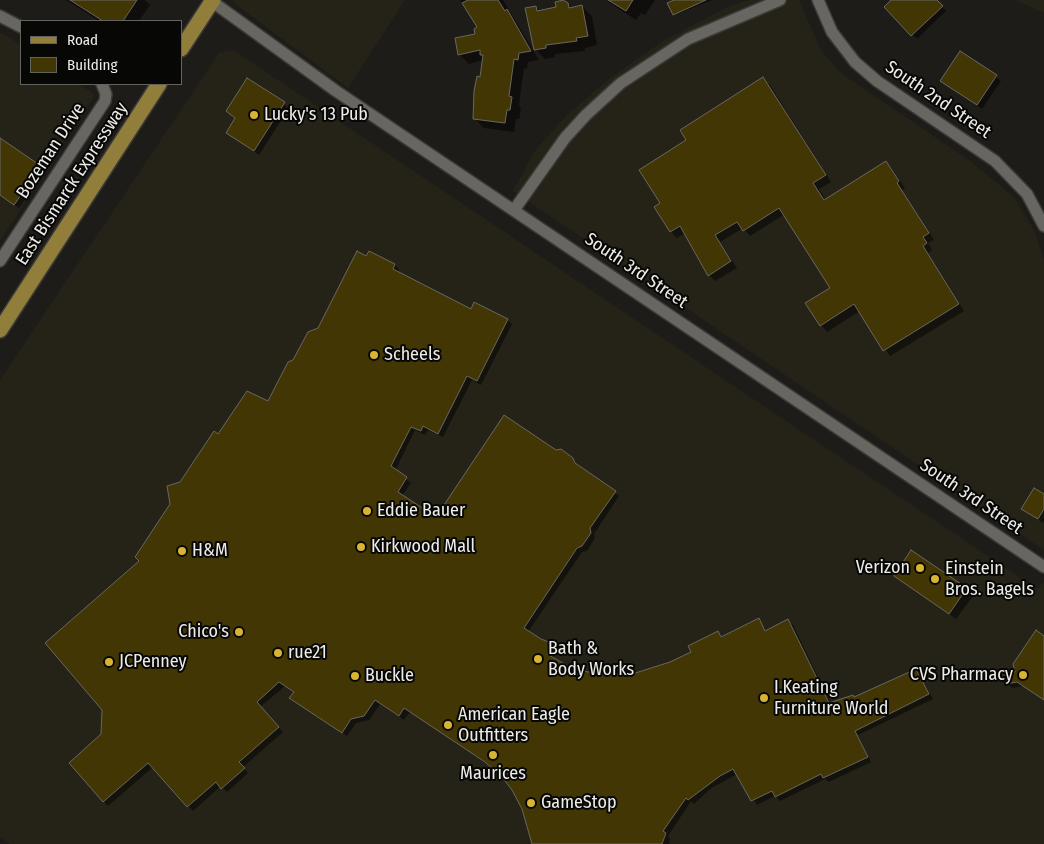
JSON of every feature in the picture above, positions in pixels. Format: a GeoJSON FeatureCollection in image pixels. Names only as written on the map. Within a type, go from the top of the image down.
{"type":"FeatureCollection","features":[{"type":"Feature","properties":{"kind":"main road"},"geometry":{"type":"LineString","coordinates":[[182,47],[212,1]]}},
{"type":"Feature","properties":{"kind":"main road","name":"East Bismarck Expressway"},"geometry":{"type":"LineString","coordinates":[[0,330],[158,85]]}},
{"type":"Feature","properties":{"kind":"street"},"geometry":{"type":"LineString","coordinates":[[514,210],[565,138],[586,115],[621,83],[688,39],[780,0]]}},
{"type":"Feature","properties":{"kind":"street","name":"South 2nd Street"},"geometry":{"type":"LineString","coordinates":[[818,0],[832,32],[855,62],[877,81],[1000,164],[1027,194],[1044,226]]}},
{"type":"Feature","properties":{"kind":"street","name":"South 3rd Street"},"geometry":{"type":"LineString","coordinates":[[212,1],[336,91],[1043,564]]}},
{"type":"Feature","properties":{"kind":"street"},"geometry":{"type":"LineString","coordinates":[[0,16],[20,26]]}},
{"type":"Feature","properties":{"kind":"street","name":"Bozeman Drive"},"geometry":{"type":"LineString","coordinates":[[0,261],[105,101],[106,94],[102,85]]}},
{"type":"Feature","properties":{"kind":"shaded area"},"geometry":{"type":"Polygon","coordinates":[[[234,0],[405,0],[348,88],[235,4],[234,0]]]}},
{"type":"Feature","properties":{"kind":"shaded area"},"geometry":{"type":"Polygon","coordinates":[[[748,0],[799,0],[821,50],[841,73],[973,163],[1014,197],[1034,230],[1044,260],[1044,550],[513,191],[536,149],[567,115],[610,78],[663,41],[725,8],[748,0]]]}},
{"type":"Feature","properties":{"kind":"shaded area"},"geometry":{"type":"Polygon","coordinates":[[[1015,0],[1044,0],[1044,13],[1015,0]]]}},
{"type":"Feature","properties":{"kind":"shaded area"},"geometry":{"type":"Polygon","coordinates":[[[0,32],[20,44],[20,85],[80,85],[95,95],[0,241],[0,32]]]}},
{"type":"Feature","properties":{"kind":"shaded area","name":"Kirkwood Mall"},"geometry":{"type":"Polygon","coordinates":[[[233,50],[1037,589],[1044,582],[1044,844],[10,844],[0,837],[0,380],[219,53],[233,50]]]}},
{"type":"Feature","properties":{"kind":"building"},"geometry":{"type":"Polygon","coordinates":[[[70,0],[137,0],[124,20],[101,20],[70,0]]]}},
{"type":"Feature","properties":{"kind":"building"},"geometry":{"type":"Polygon","coordinates":[[[468,0],[498,0],[505,11],[507,9],[531,51],[519,53],[518,60],[514,59],[509,96],[512,97],[505,123],[473,119],[474,91],[477,76],[480,77],[483,55],[480,55],[480,50],[458,55],[455,38],[475,34],[474,29],[477,27],[462,3],[468,0]]]}},
{"type":"Feature","properties":{"kind":"building"},"geometry":{"type":"Polygon","coordinates":[[[563,0],[568,3],[569,8],[582,5],[588,36],[576,38],[577,41],[546,45],[546,48],[534,50],[525,8],[536,6],[537,11],[556,7],[555,2],[563,0]]]}},
{"type":"Feature","properties":{"kind":"building"},"geometry":{"type":"Polygon","coordinates":[[[608,0],[633,0],[626,11],[608,0]]]}},
{"type":"Feature","properties":{"kind":"building"},"geometry":{"type":"Polygon","coordinates":[[[674,0],[706,0],[673,15],[667,3],[674,0]]]}},
{"type":"Feature","properties":{"kind":"building"},"geometry":{"type":"Polygon","coordinates":[[[891,0],[937,0],[943,6],[911,36],[884,7],[891,0]]]}},
{"type":"Feature","properties":{"kind":"building"},"geometry":{"type":"Polygon","coordinates":[[[960,51],[997,75],[977,105],[940,81],[960,51]]]}},
{"type":"Feature","properties":{"kind":"building"},"geometry":{"type":"Polygon","coordinates":[[[763,77],[826,175],[813,183],[824,200],[886,161],[899,181],[897,183],[929,233],[923,237],[927,243],[923,246],[959,304],[883,351],[854,304],[820,326],[805,303],[830,288],[779,208],[743,231],[737,222],[715,235],[731,261],[708,276],[680,226],[670,232],[654,207],[660,203],[639,170],[686,140],[680,130],[763,77]]]}},
{"type":"Feature","properties":{"kind":"building","name":"Lucky's 13 Pub"},"geometry":{"type":"Polygon","coordinates":[[[247,78],[285,102],[254,151],[226,133],[235,118],[226,111],[247,78]]]}},
{"type":"Feature","properties":{"kind":"building"},"geometry":{"type":"Polygon","coordinates":[[[0,138],[41,166],[14,205],[0,195],[0,138]]]}},
{"type":"Feature","properties":{"kind":"building","name":"Kirkwood Mall"},"geometry":{"type":"Polygon","coordinates":[[[357,251],[366,256],[369,251],[395,264],[393,269],[471,309],[474,302],[508,319],[477,381],[467,376],[438,434],[423,426],[421,431],[411,427],[391,466],[407,477],[398,492],[436,517],[504,415],[556,450],[561,449],[573,458],[575,463],[616,491],[590,528],[591,533],[582,546],[577,548],[524,628],[541,639],[554,644],[547,654],[568,666],[588,672],[629,675],[670,662],[691,652],[688,646],[718,631],[721,637],[759,618],[765,631],[788,619],[829,703],[853,695],[854,697],[916,669],[929,694],[855,731],[868,757],[823,778],[821,774],[775,797],[772,791],[751,801],[733,769],[720,776],[688,800],[686,798],[663,831],[666,833],[662,844],[532,844],[522,809],[512,790],[501,776],[485,762],[404,708],[399,716],[375,700],[364,716],[351,719],[342,733],[289,698],[294,692],[279,682],[257,702],[279,727],[239,762],[245,768],[221,789],[216,782],[187,807],[148,763],[103,802],[69,763],[101,734],[102,710],[45,643],[139,561],[135,557],[170,504],[167,486],[180,482],[214,431],[218,434],[247,391],[268,401],[288,362],[293,360],[308,332],[318,328],[357,251]]]}},
{"type":"Feature","properties":{"kind":"building"},"geometry":{"type":"Polygon","coordinates":[[[1034,488],[1044,494],[1044,509],[1038,519],[1021,509],[1034,488]]]}},
{"type":"Feature","properties":{"kind":"building"},"geometry":{"type":"Polygon","coordinates":[[[911,550],[967,588],[949,614],[894,576],[911,550]]]}},
{"type":"Feature","properties":{"kind":"building","name":"CVS Pharmacy"},"geometry":{"type":"Polygon","coordinates":[[[1036,630],[1044,636],[1044,700],[1017,682],[1006,684],[1004,674],[1015,672],[1013,664],[1036,630]]]}},
{"type":"Feature","properties":{"kind":"place","name":"Lucky's 13 Pub"},"geometry":{"type":"Point","coordinates":[254,115]}},
{"type":"Feature","properties":{"kind":"place","name":"Scheels"},"geometry":{"type":"Point","coordinates":[374,355]}},
{"type":"Feature","properties":{"kind":"place","name":"Eddie Bauer"},"geometry":{"type":"Point","coordinates":[367,511]}},
{"type":"Feature","properties":{"kind":"place","name":"Kirkwood Mall"},"geometry":{"type":"Point","coordinates":[361,547]}},
{"type":"Feature","properties":{"kind":"place","name":"H&M"},"geometry":{"type":"Point","coordinates":[182,551]}},
{"type":"Feature","properties":{"kind":"place","name":"Verizon"},"geometry":{"type":"Point","coordinates":[920,568]}},
{"type":"Feature","properties":{"kind":"place","name":"Einstein Bros. Bagels"},"geometry":{"type":"Point","coordinates":[935,579]}},
{"type":"Feature","properties":{"kind":"place","name":"Chico's"},"geometry":{"type":"Point","coordinates":[239,632]}},
{"type":"Feature","properties":{"kind":"place","name":"rue21"},"geometry":{"type":"Point","coordinates":[278,653]}},
{"type":"Feature","properties":{"kind":"place","name":"Bath & Body Works"},"geometry":{"type":"Point","coordinates":[538,659]}},
{"type":"Feature","properties":{"kind":"place","name":"JCPenney"},"geometry":{"type":"Point","coordinates":[109,662]}},
{"type":"Feature","properties":{"kind":"place","name":"CVS Pharmacy"},"geometry":{"type":"Point","coordinates":[1023,675]}},
{"type":"Feature","properties":{"kind":"place","name":"Buckle"},"geometry":{"type":"Point","coordinates":[355,676]}},
{"type":"Feature","properties":{"kind":"place","name":"I.Keating Furniture World"},"geometry":{"type":"Point","coordinates":[764,698]}},
{"type":"Feature","properties":{"kind":"place","name":"American Eagle Outfitters"},"geometry":{"type":"Point","coordinates":[448,725]}},
{"type":"Feature","properties":{"kind":"place","name":"Maurices"},"geometry":{"type":"Point","coordinates":[493,755]}},
{"type":"Feature","properties":{"kind":"place","name":"GameStop"},"geometry":{"type":"Point","coordinates":[531,803]}}]}
